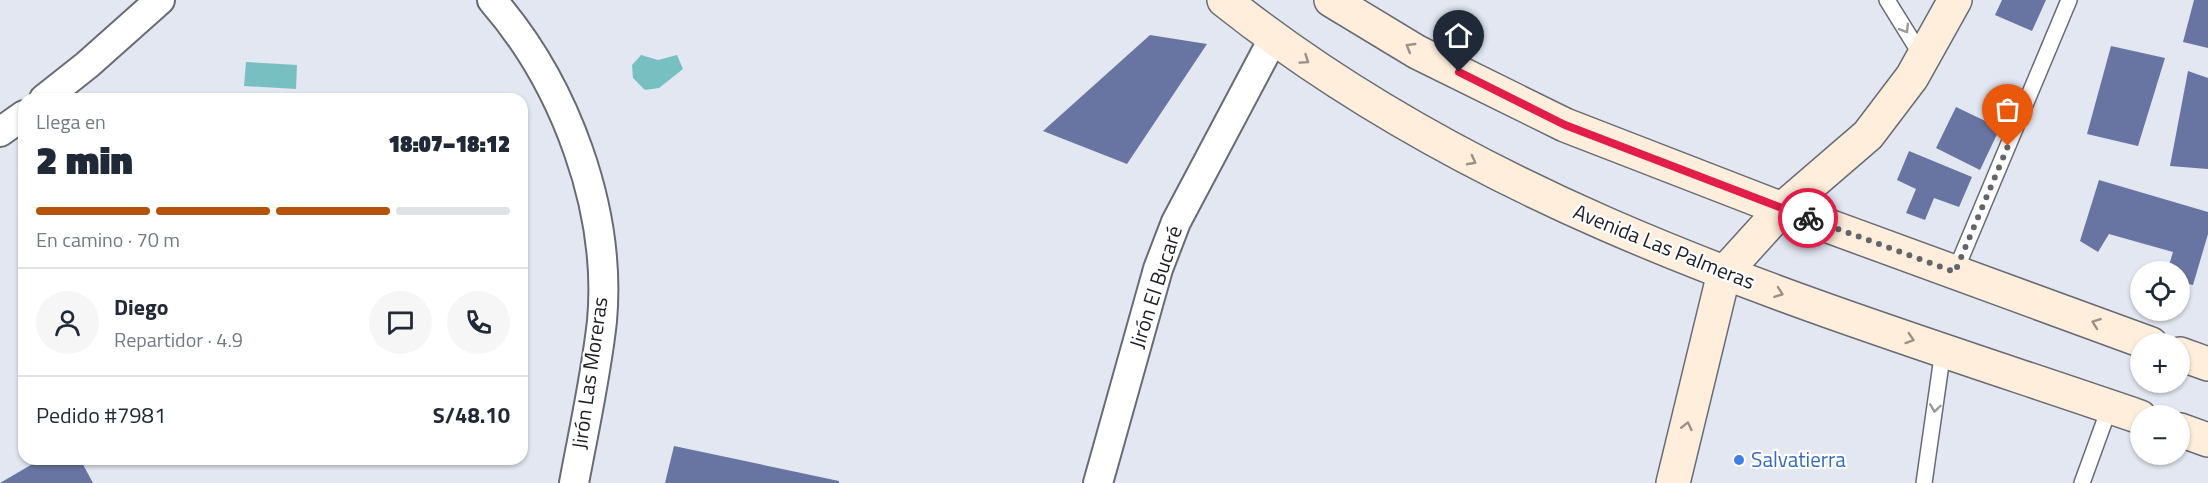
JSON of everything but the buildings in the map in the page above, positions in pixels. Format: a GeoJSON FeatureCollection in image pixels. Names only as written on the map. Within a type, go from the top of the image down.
{"type":"FeatureCollection","features":[{"type":"Feature","properties":{"kind":"main road","name":"Avenida Las Palmeras"},"geometry":{"type":"LineString","coordinates":[[1224,0],[1273,39],[1394,118],[1493,172],[1564,207],[1724,273],[2130,413]]}},
{"type":"Feature","properties":{"kind":"main road"},"geometry":{"type":"LineString","coordinates":[[1331,0],[1417,52],[1565,125],[1782,209],[2130,336]]}},
{"type":"Feature","properties":{"kind":"main road"},"geometry":{"type":"LineString","coordinates":[[1673,483],[1724,273],[1782,209],[1868,135],[1891,107],[1923,58],[1955,0]]}},
{"type":"Feature","properties":{"kind":"main road"},"geometry":{"type":"LineString","coordinates":[[2190,358],[2208,364]]}},
{"type":"Feature","properties":{"kind":"main road"},"geometry":{"type":"LineString","coordinates":[[2190,434],[2208,440]]}},
{"type":"Feature","properties":{"kind":"street"},"geometry":{"type":"LineString","coordinates":[[52,93],[87,65],[160,0]]}},
{"type":"Feature","properties":{"kind":"street","name":"Jirón Las Moreras"},"geometry":{"type":"LineString","coordinates":[[492,0],[527,47],[551,88],[582,167],[599,239],[602,319],[590,400],[573,483]]}},
{"type":"Feature","properties":{"kind":"street","name":"Jirón El Bucaré"},"geometry":{"type":"LineString","coordinates":[[1098,483],[1158,269],[1176,222],[1273,39]]}},
{"type":"Feature","properties":{"kind":"street"},"geometry":{"type":"LineString","coordinates":[[0,132],[18,119]]}},
{"type":"Feature","properties":{"kind":"lane"},"geometry":{"type":"LineString","coordinates":[[1887,0],[1923,58]]}},
{"type":"Feature","properties":{"kind":"lane"},"geometry":{"type":"LineString","coordinates":[[1955,272],[2069,0]]}},
{"type":"Feature","properties":{"kind":"lane"},"geometry":{"type":"LineString","coordinates":[[1924,483],[1943,350]]}},
{"type":"Feature","properties":{"kind":"lane"},"geometry":{"type":"LineString","coordinates":[[2082,483],[2110,406]]}},
{"type":"Feature","properties":{"kind":"water"},"geometry":{"type":"Polygon","coordinates":[[[641,55],[658,60],[677,55],[683,69],[659,88],[645,90],[633,78],[632,65],[641,55]]]}},
{"type":"Feature","properties":{"kind":"water"},"geometry":{"type":"Polygon","coordinates":[[[246,62],[297,65],[296,89],[244,86],[246,62]]]}},
{"type":"Feature","properties":{"kind":"way so far"},"geometry":{"type":"LineString","coordinates":[[1808,218],[1955,272],[2008,146]]}},
{"type":"Feature","properties":{"kind":"place","name":"Salvatierra"},"geometry":{"type":"Point","coordinates":[1739,460]}},
{"type":"Feature","properties":{"kind":"route"},"geometry":{"type":"LineString","coordinates":[[1459,72],[1565,125],[1808,218]]}}]}
